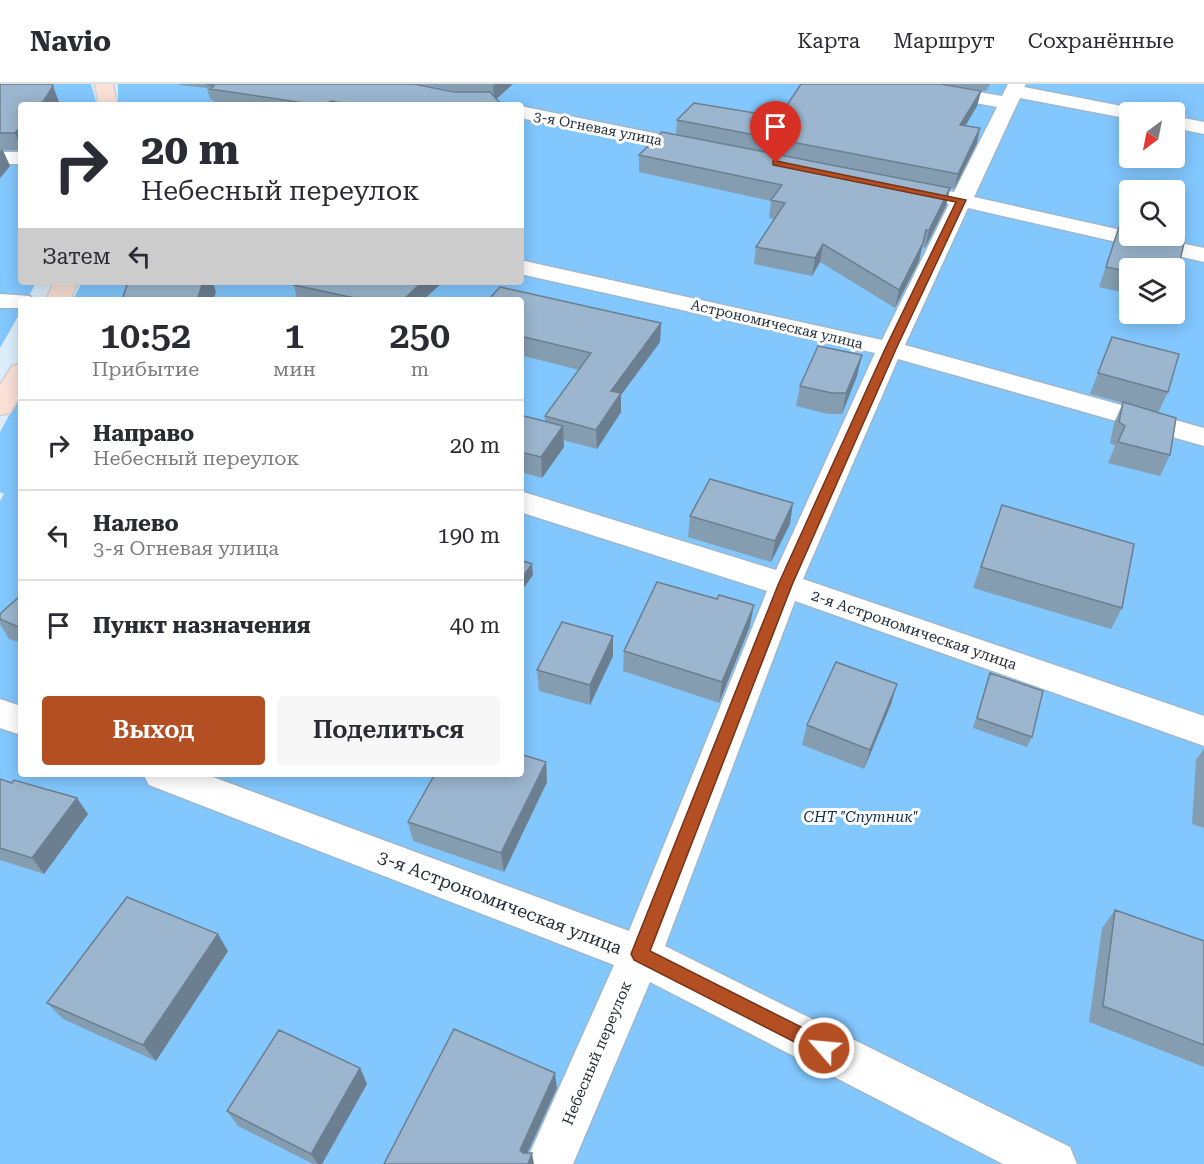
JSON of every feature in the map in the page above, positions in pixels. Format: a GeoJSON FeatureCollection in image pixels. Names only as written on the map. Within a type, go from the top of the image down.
{"type":"FeatureCollection","features":[{"type":"Feature","properties":{"kind":"main road"},"geometry":{"type":"LineString","coordinates":[[104,84],[107,102]]}},
{"type":"Feature","properties":{"kind":"main road"},"geometry":{"type":"LineString","coordinates":[[0,406],[18,377]]}},
{"type":"Feature","properties":{"kind":"lane"},"geometry":{"type":"LineString","coordinates":[[900,84],[1013,93],[1119,111]]}},
{"type":"Feature","properties":{"kind":"lane","name":"Небесный переулок"},"geometry":{"type":"LineString","coordinates":[[549,1164],[640,954],[785,585],[890,349],[1013,93]]}},
{"type":"Feature","properties":{"kind":"lane","name":"3-я Огневая улица"},"geometry":{"type":"LineString","coordinates":[[524,113],[718,152]]}},
{"type":"Feature","properties":{"kind":"lane"},"geometry":{"type":"LineString","coordinates":[[1185,124],[1204,128]]}},
{"type":"Feature","properties":{"kind":"lane"},"geometry":{"type":"LineString","coordinates":[[0,158],[18,158]]}},
{"type":"Feature","properties":{"kind":"lane"},"geometry":{"type":"LineString","coordinates":[[927,193],[1204,255]]}},
{"type":"Feature","properties":{"kind":"lane","name":"Астрономическая улица"},"geometry":{"type":"LineString","coordinates":[[524,268],[890,349],[1204,437]]}},
{"type":"Feature","properties":{"kind":"lane"},"geometry":{"type":"LineString","coordinates":[[0,301],[18,301]]}},
{"type":"Feature","properties":{"kind":"lane","name":"2-я Астрономическая улица"},"geometry":{"type":"LineString","coordinates":[[524,502],[785,585],[1204,731]]}},
{"type":"Feature","properties":{"kind":"lane"},"geometry":{"type":"LineString","coordinates":[[0,713],[18,720]]}},
{"type":"Feature","properties":{"kind":"lane","name":"3-я Астрономическая улица"},"geometry":{"type":"LineString","coordinates":[[170,777],[640,954],[1053,1164]]}},
{"type":"Feature","properties":{"kind":"green space"},"geometry":{"type":"Polygon","coordinates":[[[0,84],[91,84],[96,102],[18,102],[18,285],[34,285],[28,297],[18,297],[18,316],[0,348],[0,84]]]}},
{"type":"Feature","properties":{"kind":"green space","name":"СНТ \"Спутник\""},"geometry":{"type":"Polygon","coordinates":[[[118,84],[1204,84],[1204,1164],[0,1164],[0,501],[4,494],[0,492],[0,432],[18,399],[18,777],[524,777],[524,297],[74,297],[80,285],[524,285],[524,102],[118,102],[118,84]]]}},
{"type":"Feature","properties":{"kind":"building"},"geometry":{"type":"Polygon","coordinates":[[[0,84],[52,84],[43,102],[18,102],[18,130],[15,133],[0,133],[0,84]]]}},
{"type":"Feature","properties":{"kind":"building"},"geometry":{"type":"Polygon","coordinates":[[[206,84],[414,84],[454,92],[490,92],[499,102],[298,102],[210,89],[214,86],[206,84]]]}},
{"type":"Feature","properties":{"kind":"building"},"geometry":{"type":"Polygon","coordinates":[[[801,84],[941,84],[981,91],[960,125],[980,128],[958,174],[677,120],[694,103],[779,117],[801,84]]]}},
{"type":"Feature","properties":{"kind":"building"},"geometry":{"type":"Polygon","coordinates":[[[662,132],[950,188],[929,230],[926,230],[923,243],[899,290],[823,244],[815,258],[756,247],[785,203],[771,200],[782,185],[639,155],[662,132]]]}},
{"type":"Feature","properties":{"kind":"building"},"geometry":{"type":"Polygon","coordinates":[[[1119,227],[1119,246],[1183,246],[1181,258],[1119,258],[1119,270],[1106,267],[1119,227]]]}},
{"type":"Feature","properties":{"kind":"building"},"geometry":{"type":"Polygon","coordinates":[[[127,285],[202,285],[198,297],[123,297],[127,285]]]}},
{"type":"Feature","properties":{"kind":"building"},"geometry":{"type":"Polygon","coordinates":[[[294,285],[419,285],[406,297],[350,297],[294,285]]]}},
{"type":"Feature","properties":{"kind":"building"},"geometry":{"type":"Polygon","coordinates":[[[500,287],[661,323],[611,391],[621,393],[596,430],[545,416],[591,353],[524,337],[524,297],[491,297],[500,287]]]}},
{"type":"Feature","properties":{"kind":"building"},"geometry":{"type":"Polygon","coordinates":[[[1112,337],[1179,354],[1168,392],[1098,373],[1112,337]]]}},
{"type":"Feature","properties":{"kind":"building"},"geometry":{"type":"Polygon","coordinates":[[[818,346],[862,355],[846,393],[832,393],[800,386],[818,346]]]}},
{"type":"Feature","properties":{"kind":"building"},"geometry":{"type":"Polygon","coordinates":[[[1123,402],[1176,418],[1170,455],[1118,442],[1125,426],[1119,422],[1123,402]]]}},
{"type":"Feature","properties":{"kind":"building"},"geometry":{"type":"Polygon","coordinates":[[[524,416],[563,426],[541,457],[524,453],[524,416]]]}},
{"type":"Feature","properties":{"kind":"building"},"geometry":{"type":"Polygon","coordinates":[[[710,479],[793,503],[775,541],[690,516],[710,479]]]}},
{"type":"Feature","properties":{"kind":"building"},"geometry":{"type":"Polygon","coordinates":[[[1002,505],[1134,544],[1122,608],[981,567],[1002,505]]]}},
{"type":"Feature","properties":{"kind":"building"},"geometry":{"type":"Polygon","coordinates":[[[524,561],[532,564],[524,575],[524,561]]]}},
{"type":"Feature","properties":{"kind":"building"},"geometry":{"type":"Polygon","coordinates":[[[657,582],[717,599],[719,595],[754,605],[722,682],[624,651],[657,582]]]}},
{"type":"Feature","properties":{"kind":"building"},"geometry":{"type":"Polygon","coordinates":[[[18,598],[18,627],[0,619],[0,614],[18,598]]]}},
{"type":"Feature","properties":{"kind":"building"},"geometry":{"type":"Polygon","coordinates":[[[562,622],[613,636],[590,685],[537,670],[562,622]]]}},
{"type":"Feature","properties":{"kind":"building"},"geometry":{"type":"Polygon","coordinates":[[[836,662],[897,684],[870,750],[807,725],[836,662]]]}},
{"type":"Feature","properties":{"kind":"building"},"geometry":{"type":"Polygon","coordinates":[[[990,673],[1043,691],[1032,737],[977,718],[990,673]]]}},
{"type":"Feature","properties":{"kind":"building"},"geometry":{"type":"Polygon","coordinates":[[[524,755],[546,762],[501,853],[408,822],[433,777],[524,777],[524,755]]]}},
{"type":"Feature","properties":{"kind":"building"},"geometry":{"type":"Polygon","coordinates":[[[0,779],[12,783],[14,780],[77,798],[32,858],[0,848],[0,779]]]}},
{"type":"Feature","properties":{"kind":"building"},"geometry":{"type":"Polygon","coordinates":[[[127,897],[218,934],[143,1045],[47,1003],[127,897]]]}},
{"type":"Feature","properties":{"kind":"building"},"geometry":{"type":"Polygon","coordinates":[[[1115,910],[1204,941],[1204,1045],[1103,1006],[1115,910]]]}},
{"type":"Feature","properties":{"kind":"building"},"geometry":{"type":"Polygon","coordinates":[[[454,1029],[555,1073],[520,1150],[523,1153],[532,1153],[528,1164],[384,1164],[454,1029]]]}},
{"type":"Feature","properties":{"kind":"building"},"geometry":{"type":"Polygon","coordinates":[[[279,1030],[360,1068],[311,1154],[227,1111],[279,1030]]]}},
{"type":"Feature","properties":{"kind":"route"},"geometry":{"type":"LineString","coordinates":[[776,163],[962,200],[890,349],[785,585],[640,954],[824,1048]]}}]}
